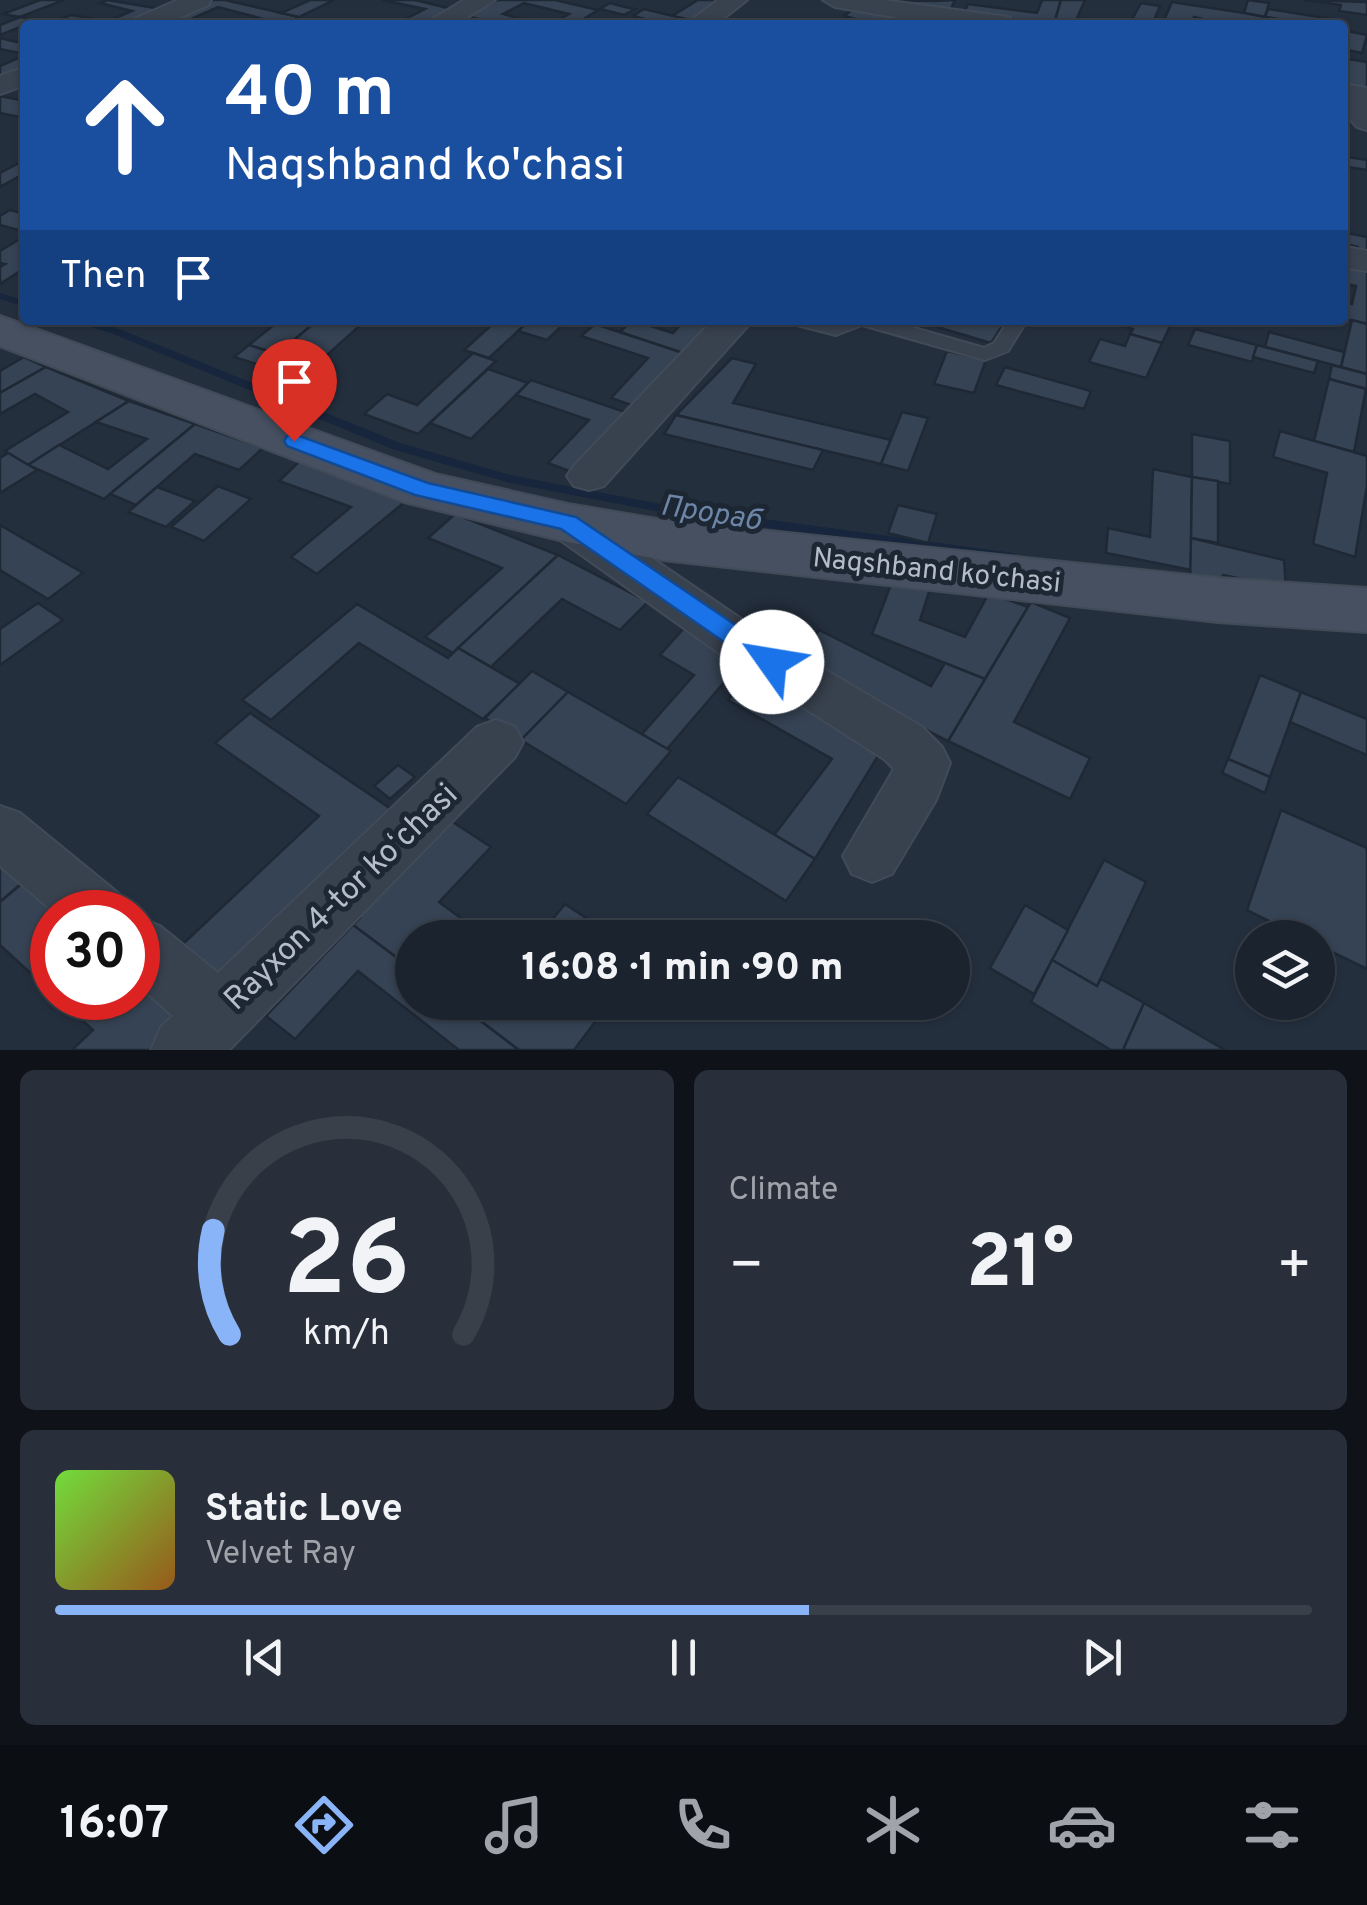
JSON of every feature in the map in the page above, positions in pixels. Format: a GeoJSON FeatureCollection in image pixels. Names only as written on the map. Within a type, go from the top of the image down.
{"type":"FeatureCollection","features":[{"type":"Feature","properties":{"kind":"street"},"geometry":{"type":"LineString","coordinates":[[152,20],[199,0]]}},
{"type":"Feature","properties":{"kind":"street"},"geometry":{"type":"LineString","coordinates":[[445,20],[482,0]]}},
{"type":"Feature","properties":{"kind":"street"},"geometry":{"type":"LineString","coordinates":[[705,20],[735,0]]}},
{"type":"Feature","properties":{"kind":"street"},"geometry":{"type":"LineString","coordinates":[[835,0],[926,20]]}},
{"type":"Feature","properties":{"kind":"street"},"geometry":{"type":"LineString","coordinates":[[1348,99],[1367,121]]}},
{"type":"Feature","properties":{"kind":"street"},"geometry":{"type":"LineString","coordinates":[[730,325],[578,499],[738,642],[903,743],[923,763],[917,784],[872,856]]}},
{"type":"Feature","properties":{"kind":"street","name":"Naqshband ko'chasi"},"geometry":{"type":"LineString","coordinates":[[0,330],[423,490],[578,499],[663,540],[1218,600],[1367,610]]}},
{"type":"Feature","properties":{"kind":"street","name":"Rayxon 4-tor koʻchasi"},"geometry":{"type":"LineString","coordinates":[[202,1032],[496,742]]}},
{"type":"Feature","properties":{"kind":"street"},"geometry":{"type":"LineString","coordinates":[[0,831],[71,890]]}},
{"type":"Feature","properties":{"kind":"street"},"geometry":{"type":"LineString","coordinates":[[160,976],[202,1032]]}},
{"type":"Feature","properties":{"kind":"lane"},"geometry":{"type":"LineString","coordinates":[[820,325],[836,329],[845,325]]}},
{"type":"Feature","properties":{"kind":"lane"},"geometry":{"type":"LineString","coordinates":[[884,325],[985,354],[1001,347],[1015,325]]}},
{"type":"Feature","properties":{"kind":"building"},"geometry":{"type":"Polygon","coordinates":[[[40,0],[64,0],[20,17],[3,14],[40,0]]]}},
{"type":"Feature","properties":{"kind":"building"},"geometry":{"type":"Polygon","coordinates":[[[107,0],[161,9],[134,20],[110,20],[132,11],[100,3],[107,0]]]}},
{"type":"Feature","properties":{"kind":"building"},"geometry":{"type":"Polygon","coordinates":[[[212,0],[299,17],[267,20],[218,7],[189,20],[166,20],[212,0]]]}},
{"type":"Feature","properties":{"kind":"building"},"geometry":{"type":"Polygon","coordinates":[[[310,0],[334,0],[299,17],[281,13],[310,0]]]}},
{"type":"Feature","properties":{"kind":"building"},"geometry":{"type":"Polygon","coordinates":[[[382,0],[415,0],[456,10],[435,20],[404,20],[425,9],[382,0]]]}},
{"type":"Feature","properties":{"kind":"building"},"geometry":{"type":"Polygon","coordinates":[[[498,0],[555,0],[598,10],[582,20],[559,20],[569,14],[524,3],[503,14],[525,20],[467,16],[498,0]]]}},
{"type":"Feature","properties":{"kind":"building"},"geometry":{"type":"Polygon","coordinates":[[[698,0],[726,0],[696,20],[672,16],[698,0]]]}},
{"type":"Feature","properties":{"kind":"building"},"geometry":{"type":"Polygon","coordinates":[[[874,0],[934,1],[955,0],[949,13],[874,0]]]}},
{"type":"Feature","properties":{"kind":"building"},"geometry":{"type":"Polygon","coordinates":[[[1042,0],[1061,0],[1055,20],[964,13],[968,4],[1037,13],[1042,0]]]}},
{"type":"Feature","properties":{"kind":"building"},"geometry":{"type":"Polygon","coordinates":[[[1061,0],[1085,0],[1077,18],[1091,20],[1055,20],[1061,0]]]}},
{"type":"Feature","properties":{"kind":"building"},"geometry":{"type":"Polygon","coordinates":[[[1248,0],[1269,3],[1265,17],[1244,13],[1248,0]]]}},
{"type":"Feature","properties":{"kind":"building"},"geometry":{"type":"Polygon","coordinates":[[[1304,0],[1367,2],[1367,15],[1339,11],[1341,5],[1304,0]]]}},
{"type":"Feature","properties":{"kind":"building"},"geometry":{"type":"Polygon","coordinates":[[[1172,2],[1265,17],[1264,20],[1164,20],[1172,2]]]}},
{"type":"Feature","properties":{"kind":"building"},"geometry":{"type":"Polygon","coordinates":[[[610,3],[635,9],[624,15],[600,9],[610,3]]]}},
{"type":"Feature","properties":{"kind":"building"},"geometry":{"type":"Polygon","coordinates":[[[1141,3],[1160,6],[1154,20],[1132,20],[1141,3]]]}},
{"type":"Feature","properties":{"kind":"building"},"geometry":{"type":"Polygon","coordinates":[[[644,9],[690,20],[649,20],[633,16],[644,9]]]}},
{"type":"Feature","properties":{"kind":"building"},"geometry":{"type":"Polygon","coordinates":[[[853,9],[917,18],[860,20],[844,16],[853,9]]]}},
{"type":"Feature","properties":{"kind":"building"},"geometry":{"type":"Polygon","coordinates":[[[1268,9],[1332,19],[1285,20],[1265,17],[1268,9]]]}},
{"type":"Feature","properties":{"kind":"building"},"geometry":{"type":"Polygon","coordinates":[[[71,15],[102,20],[57,20],[71,15]]]}},
{"type":"Feature","properties":{"kind":"building"},"geometry":{"type":"Polygon","coordinates":[[[20,17],[38,20],[20,20],[20,27],[0,35],[0,25],[20,17]]]}},
{"type":"Feature","properties":{"kind":"building"},"geometry":{"type":"Polygon","coordinates":[[[1348,31],[1367,35],[1362,53],[1348,50],[1348,31]]]}},
{"type":"Feature","properties":{"kind":"building"},"geometry":{"type":"Polygon","coordinates":[[[0,38],[20,43],[20,53],[0,49],[0,38]]]}},
{"type":"Feature","properties":{"kind":"building"},"geometry":{"type":"Polygon","coordinates":[[[20,57],[20,71],[0,80],[0,66],[20,57]]]}},
{"type":"Feature","properties":{"kind":"building"},"geometry":{"type":"Polygon","coordinates":[[[1348,59],[1367,62],[1367,94],[1348,91],[1348,59]]]}},
{"type":"Feature","properties":{"kind":"building"},"geometry":{"type":"Polygon","coordinates":[[[0,96],[20,100],[20,117],[0,113],[0,96]]]}},
{"type":"Feature","properties":{"kind":"building"},"geometry":{"type":"Polygon","coordinates":[[[1348,157],[1367,160],[1367,170],[1348,167],[1348,157]]]}},
{"type":"Feature","properties":{"kind":"building"},"geometry":{"type":"Polygon","coordinates":[[[20,163],[20,176],[0,187],[0,173],[20,163]]]}},
{"type":"Feature","properties":{"kind":"building"},"geometry":{"type":"Polygon","coordinates":[[[10,210],[20,213],[20,231],[0,225],[0,216],[10,210]]]}},
{"type":"Feature","properties":{"kind":"building"},"geometry":{"type":"Polygon","coordinates":[[[1348,233],[1367,237],[1367,258],[1357,256],[1358,247],[1348,244],[1348,233]]]}},
{"type":"Feature","properties":{"kind":"building"},"geometry":{"type":"Polygon","coordinates":[[[20,239],[20,271],[0,284],[0,267],[5,264],[0,263],[0,251],[20,239]]]}},
{"type":"Feature","properties":{"kind":"building"},"geometry":{"type":"Polygon","coordinates":[[[1348,266],[1367,271],[1367,324],[1348,319],[1348,303],[1352,304],[1356,286],[1348,284],[1348,266]]]}},
{"type":"Feature","properties":{"kind":"building"},"geometry":{"type":"Polygon","coordinates":[[[1352,320],[1367,324],[1367,374],[1341,367],[1352,320]]]}},
{"type":"Feature","properties":{"kind":"building"},"geometry":{"type":"Polygon","coordinates":[[[274,325],[312,325],[277,354],[249,345],[274,325]]]}},
{"type":"Feature","properties":{"kind":"building"},"geometry":{"type":"Polygon","coordinates":[[[312,325],[360,325],[326,356],[289,344],[312,325]]]}},
{"type":"Feature","properties":{"kind":"building"},"geometry":{"type":"Polygon","coordinates":[[[492,325],[525,325],[489,358],[464,350],[492,325]]]}},
{"type":"Feature","properties":{"kind":"building"},"geometry":{"type":"Polygon","coordinates":[[[525,325],[563,325],[547,340],[518,331],[525,325]]]}},
{"type":"Feature","properties":{"kind":"building"},"geometry":{"type":"Polygon","coordinates":[[[598,325],[686,354],[637,407],[611,398],[648,358],[581,336],[598,325]]]}},
{"type":"Feature","properties":{"kind":"building"},"geometry":{"type":"Polygon","coordinates":[[[627,325],[648,325],[673,333],[680,325],[712,325],[686,354],[620,332],[627,325]]]}},
{"type":"Feature","properties":{"kind":"building"},"geometry":{"type":"Polygon","coordinates":[[[931,325],[1003,325],[991,343],[931,325]]]}},
{"type":"Feature","properties":{"kind":"building"},"geometry":{"type":"Polygon","coordinates":[[[1118,325],[1171,325],[1162,343],[1130,334],[1133,329],[1118,325]]]}},
{"type":"Feature","properties":{"kind":"building"},"geometry":{"type":"Polygon","coordinates":[[[1195,329],[1257,345],[1252,362],[1188,345],[1195,329]]]}},
{"type":"Feature","properties":{"kind":"building"},"geometry":{"type":"Polygon","coordinates":[[[1269,332],[1344,352],[1341,367],[1265,347],[1269,332]]]}},
{"type":"Feature","properties":{"kind":"building"},"geometry":{"type":"Polygon","coordinates":[[[1130,334],[1162,343],[1146,378],[1089,362],[1100,339],[1125,346],[1130,334]]]}},
{"type":"Feature","properties":{"kind":"building"},"geometry":{"type":"Polygon","coordinates":[[[289,344],[326,356],[306,374],[268,362],[289,344]]]}},
{"type":"Feature","properties":{"kind":"building"},"geometry":{"type":"Polygon","coordinates":[[[249,345],[277,354],[263,366],[234,357],[249,345]]]}},
{"type":"Feature","properties":{"kind":"building"},"geometry":{"type":"Polygon","coordinates":[[[1257,345],[1318,361],[1314,373],[1253,357],[1257,345]]]}},
{"type":"Feature","properties":{"kind":"building"},"geometry":{"type":"Polygon","coordinates":[[[947,351],[986,360],[974,393],[934,384],[947,351]]]}},
{"type":"Feature","properties":{"kind":"building"},"geometry":{"type":"Polygon","coordinates":[[[473,353],[496,361],[418,434],[364,414],[387,394],[417,405],[473,353]]]}},
{"type":"Feature","properties":{"kind":"building"},"geometry":{"type":"Polygon","coordinates":[[[24,357],[46,367],[0,393],[0,371],[24,357]]]}},
{"type":"Feature","properties":{"kind":"building"},"geometry":{"type":"Polygon","coordinates":[[[732,358],[756,364],[733,403],[891,440],[881,464],[676,415],[732,358]]]}},
{"type":"Feature","properties":{"kind":"building"},"geometry":{"type":"Polygon","coordinates":[[[1332,365],[1367,374],[1367,389],[1329,379],[1332,365]]]}},
{"type":"Feature","properties":{"kind":"building"},"geometry":{"type":"Polygon","coordinates":[[[46,367],[129,401],[28,465],[5,451],[68,412],[35,394],[0,414],[0,393],[46,367]]]}},
{"type":"Feature","properties":{"kind":"building"},"geometry":{"type":"Polygon","coordinates":[[[1005,367],[1091,391],[1084,409],[996,385],[1005,367]]]}},
{"type":"Feature","properties":{"kind":"building"},"geometry":{"type":"Polygon","coordinates":[[[488,369],[528,383],[471,439],[430,423],[488,369]]]}},
{"type":"Feature","properties":{"kind":"building"},"geometry":{"type":"Polygon","coordinates":[[[1329,379],[1366,389],[1354,452],[1314,441],[1329,379]]]}},
{"type":"Feature","properties":{"kind":"building"},"geometry":{"type":"Polygon","coordinates":[[[531,380],[631,414],[577,474],[548,463],[589,420],[516,395],[531,380]]]}},
{"type":"Feature","properties":{"kind":"building"},"geometry":{"type":"Polygon","coordinates":[[[129,401],[195,424],[104,499],[28,465],[59,445],[108,469],[147,439],[96,422],[129,401]]]}},
{"type":"Feature","properties":{"kind":"building"},"geometry":{"type":"Polygon","coordinates":[[[902,412],[928,418],[908,471],[881,464],[902,412]]]}},
{"type":"Feature","properties":{"kind":"building"},"geometry":{"type":"Polygon","coordinates":[[[676,415],[823,450],[813,470],[664,434],[676,415]]]}},
{"type":"Feature","properties":{"kind":"building"},"geometry":{"type":"Polygon","coordinates":[[[195,424],[263,448],[239,470],[195,454],[136,505],[110,494],[195,424]]]}},
{"type":"Feature","properties":{"kind":"building"},"geometry":{"type":"Polygon","coordinates":[[[1280,431],[1367,456],[1367,486],[1355,557],[1313,544],[1327,473],[1273,457],[1280,431]]]}},
{"type":"Feature","properties":{"kind":"building"},"geometry":{"type":"Polygon","coordinates":[[[1192,434],[1230,441],[1230,484],[1192,477],[1192,434]]]}},
{"type":"Feature","properties":{"kind":"building"},"geometry":{"type":"Polygon","coordinates":[[[8,453],[37,470],[0,493],[0,458],[8,453]]]}},
{"type":"Feature","properties":{"kind":"building"},"geometry":{"type":"Polygon","coordinates":[[[303,458],[412,496],[317,574],[291,557],[351,507],[279,481],[303,458]]]}},
{"type":"Feature","properties":{"kind":"building"},"geometry":{"type":"Polygon","coordinates":[[[1153,469],[1192,477],[1191,570],[1106,553],[1108,528],[1150,537],[1153,469]]]}},
{"type":"Feature","properties":{"kind":"building"},"geometry":{"type":"Polygon","coordinates":[[[1192,477],[1218,481],[1218,543],[1191,538],[1192,477]]]}},
{"type":"Feature","properties":{"kind":"building"},"geometry":{"type":"Polygon","coordinates":[[[218,486],[251,499],[204,541],[171,527],[218,486]]]}},
{"type":"Feature","properties":{"kind":"building"},"geometry":{"type":"Polygon","coordinates":[[[157,487],[195,501],[166,527],[128,512],[157,487]]]}},
{"type":"Feature","properties":{"kind":"building"},"geometry":{"type":"Polygon","coordinates":[[[898,505],[937,514],[928,543],[888,533],[898,505]]]}},
{"type":"Feature","properties":{"kind":"building"},"geometry":{"type":"Polygon","coordinates":[[[455,514],[558,555],[453,653],[425,637],[502,568],[428,538],[455,514]]]}},
{"type":"Feature","properties":{"kind":"building"},"geometry":{"type":"Polygon","coordinates":[[[0,525],[83,573],[48,599],[0,570],[0,525]]]}},
{"type":"Feature","properties":{"kind":"building"},"geometry":{"type":"Polygon","coordinates":[[[1191,538],[1284,560],[1286,588],[1223,575],[1223,591],[1190,584],[1191,538]]]}},
{"type":"Feature","properties":{"kind":"building"},"geometry":{"type":"Polygon","coordinates":[[[558,555],[648,602],[620,630],[562,599],[491,667],[458,648],[558,555]]]}},
{"type":"Feature","properties":{"kind":"building"},"geometry":{"type":"Polygon","coordinates":[[[892,582],[930,589],[920,620],[965,637],[989,593],[1028,607],[985,679],[872,634],[892,582]]]}},
{"type":"Feature","properties":{"kind":"building"},"geometry":{"type":"Polygon","coordinates":[[[1031,602],[1070,618],[1014,722],[1090,758],[1070,799],[948,741],[1031,602]]]}},
{"type":"Feature","properties":{"kind":"building"},"geometry":{"type":"Polygon","coordinates":[[[38,603],[63,620],[0,665],[0,629],[38,603]]]}},
{"type":"Feature","properties":{"kind":"building"},"geometry":{"type":"Polygon","coordinates":[[[357,604],[448,658],[458,648],[520,684],[483,719],[359,643],[271,720],[242,700],[357,604]]]}},
{"type":"Feature","properties":{"kind":"building"},"geometry":{"type":"Polygon","coordinates":[[[685,627],[745,658],[667,749],[642,734],[694,675],[660,655],[685,627]]]}},
{"type":"Feature","properties":{"kind":"building"},"geometry":{"type":"Polygon","coordinates":[[[819,630],[931,686],[945,663],[985,679],[948,741],[793,661],[819,630]]]}},
{"type":"Feature","properties":{"kind":"building"},"geometry":{"type":"Polygon","coordinates":[[[532,671],[568,692],[521,740],[485,718],[532,671]]]}},
{"type":"Feature","properties":{"kind":"building"},"geometry":{"type":"Polygon","coordinates":[[[753,671],[881,751],[815,859],[774,835],[832,759],[728,700],[753,671]]]}},
{"type":"Feature","properties":{"kind":"building"},"geometry":{"type":"Polygon","coordinates":[[[1260,675],[1301,692],[1270,777],[1228,759],[1260,675]]]}},
{"type":"Feature","properties":{"kind":"building"},"geometry":{"type":"Polygon","coordinates":[[[568,692],[671,751],[626,804],[521,740],[568,692]]]}},
{"type":"Feature","properties":{"kind":"building"},"geometry":{"type":"Polygon","coordinates":[[[1301,692],[1367,719],[1367,755],[1290,722],[1301,692]]]}},
{"type":"Feature","properties":{"kind":"building"},"geometry":{"type":"Polygon","coordinates":[[[250,713],[391,809],[208,990],[169,957],[319,816],[215,743],[250,713]]]}},
{"type":"Feature","properties":{"kind":"building"},"geometry":{"type":"Polygon","coordinates":[[[1228,759],[1270,777],[1265,793],[1222,773],[1228,759]]]}},
{"type":"Feature","properties":{"kind":"building"},"geometry":{"type":"Polygon","coordinates":[[[398,765],[415,777],[390,799],[374,786],[398,765]]]}},
{"type":"Feature","properties":{"kind":"building"},"geometry":{"type":"Polygon","coordinates":[[[678,777],[815,859],[786,901],[647,814],[678,777]]]}},
{"type":"Feature","properties":{"kind":"building"},"geometry":{"type":"Polygon","coordinates":[[[1281,810],[1367,848],[1367,969],[1335,953],[1335,920],[1267,920],[1247,910],[1281,810]]]}},
{"type":"Feature","properties":{"kind":"building"},"geometry":{"type":"Polygon","coordinates":[[[442,815],[491,847],[439,902],[464,920],[395,920],[395,956],[353,925],[360,918],[342,905],[442,815]]]}},
{"type":"Feature","properties":{"kind":"building"},"geometry":{"type":"Polygon","coordinates":[[[0,858],[26,880],[0,902],[0,858]]]}},
{"type":"Feature","properties":{"kind":"building"},"geometry":{"type":"Polygon","coordinates":[[[1104,860],[1146,882],[1097,986],[1052,960],[1104,860]]]}},
{"type":"Feature","properties":{"kind":"building"},"geometry":{"type":"Polygon","coordinates":[[[26,880],[38,890],[30,890],[30,973],[0,945],[0,902],[26,880]]]}},
{"type":"Feature","properties":{"kind":"building"},"geometry":{"type":"Polygon","coordinates":[[[565,904],[589,920],[552,920],[565,904]]]}},
{"type":"Feature","properties":{"kind":"building"},"geometry":{"type":"Polygon","coordinates":[[[1025,905],[1068,930],[1034,994],[990,968],[1025,905]]]}},
{"type":"Feature","properties":{"kind":"building"},"geometry":{"type":"Polygon","coordinates":[[[353,925],[395,956],[395,1000],[358,971],[295,1039],[266,1016],[353,925]]]}},
{"type":"Feature","properties":{"kind":"building"},"geometry":{"type":"Polygon","coordinates":[[[1052,960],[1097,986],[1101,979],[1144,1003],[1123,1050],[1111,1050],[1031,1002],[1052,960]]]}},
{"type":"Feature","properties":{"kind":"building"},"geometry":{"type":"Polygon","coordinates":[[[160,995],[186,1018],[154,1050],[72,1050],[93,1030],[82,1020],[160,1020],[160,995]]]}},
{"type":"Feature","properties":{"kind":"building"},"geometry":{"type":"Polygon","coordinates":[[[1144,1003],[1225,1050],[1123,1050],[1144,1003]]]}},
{"type":"Feature","properties":{"kind":"building"},"geometry":{"type":"Polygon","coordinates":[[[421,1020],[480,1020],[519,1050],[459,1050],[421,1020]]]}},
{"type":"Feature","properties":{"kind":"building"},"geometry":{"type":"Polygon","coordinates":[[[480,1020],[596,1020],[574,1050],[519,1050],[480,1020]]]}},
{"type":"Feature","properties":{"kind":"waterway","name":"Прораб"},"geometry":{"type":"LineString","coordinates":[[0,296],[20,302]]}},
{"type":"Feature","properties":{"kind":"waterway","name":"Прораб"},"geometry":{"type":"LineString","coordinates":[[95,325],[396,446],[510,479],[676,511],[1013,558]]}},
{"type":"Feature","properties":{"kind":"route"},"geometry":{"type":"LineString","coordinates":[[294,441],[423,490],[568,523],[772,662]]}}]}
